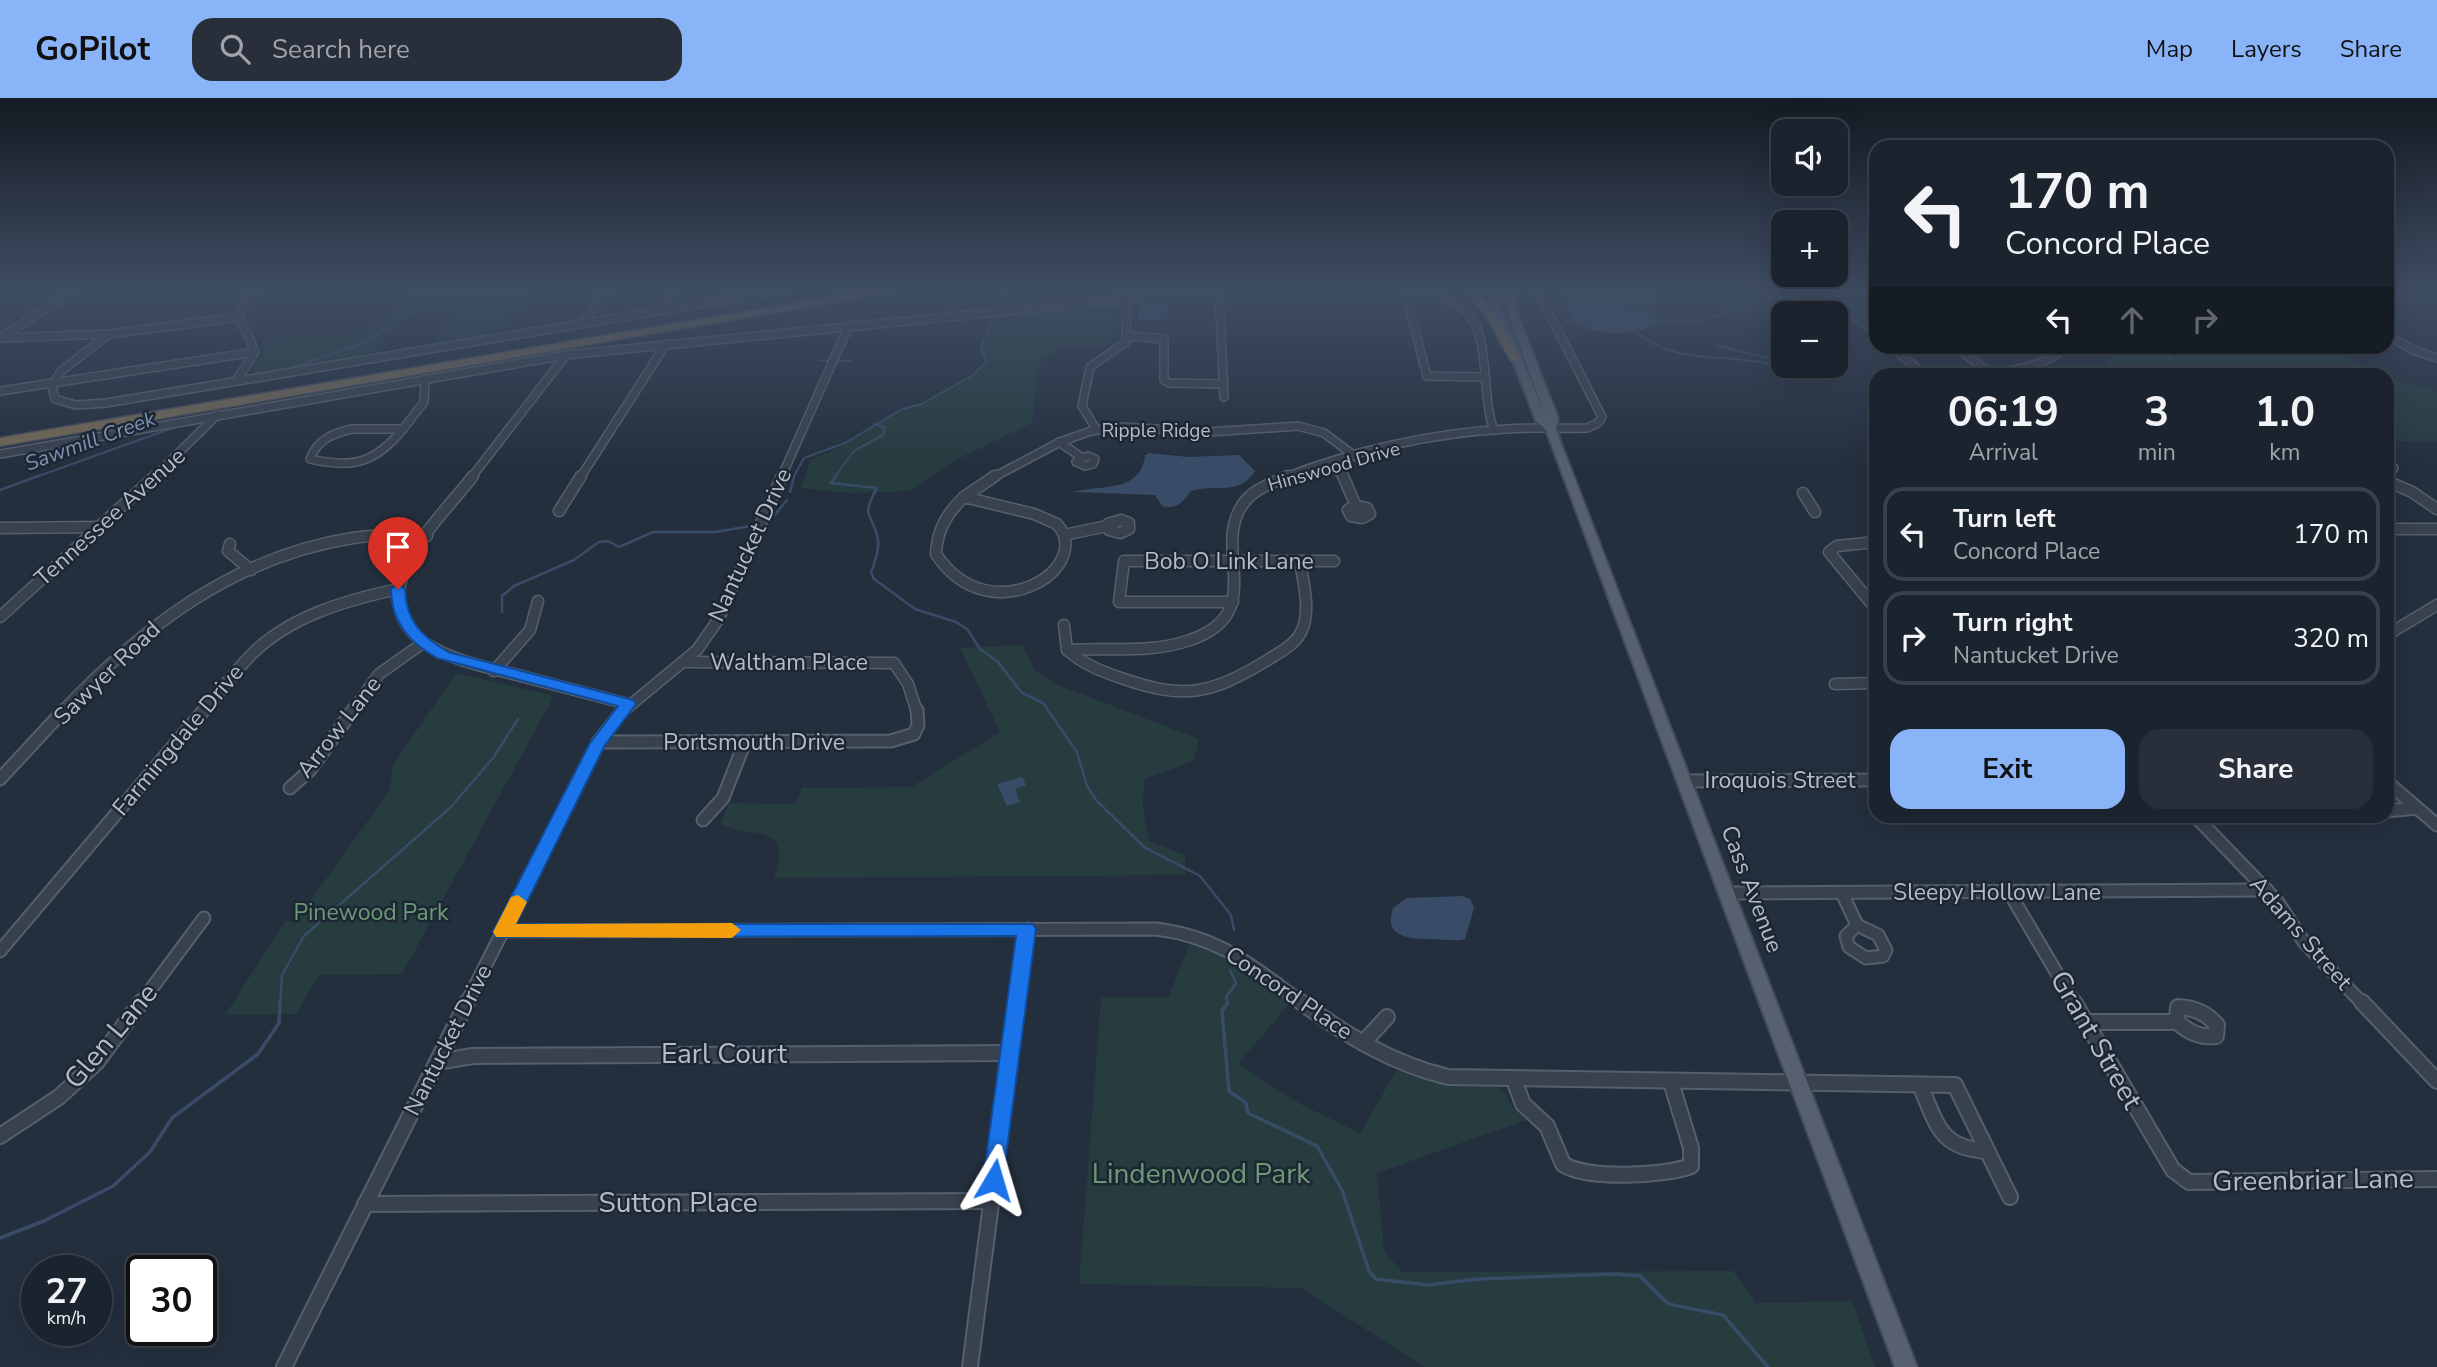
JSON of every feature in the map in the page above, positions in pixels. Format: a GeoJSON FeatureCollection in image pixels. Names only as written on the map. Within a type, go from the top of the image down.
{"type":"FeatureCollection","features":[{"type":"Feature","properties":{"kind":"highway"},"geometry":{"type":"LineString","coordinates":[[0,432],[490,349]]}},
{"type":"Feature","properties":{"kind":"highway"},"geometry":{"type":"LineString","coordinates":[[0,442],[542,349]]}},
{"type":"Feature","properties":{"kind":"highway"},"geometry":{"type":"LineString","coordinates":[[1509,349],[1515,359]]}},
{"type":"Feature","properties":{"kind":"main road","name":"Cass Avenue"},"geometry":{"type":"LineString","coordinates":[[1511,349],[1541,421],[1551,429],[1906,1367]]}},
{"type":"Feature","properties":{"kind":"main road","name":"Cass Avenue"},"geometry":{"type":"LineString","coordinates":[[1527,349],[1553,418],[1551,429]]}},
{"type":"Feature","properties":{"kind":"street"},"geometry":{"type":"LineString","coordinates":[[89,349],[61,371],[52,386],[55,399],[90,405],[427,349]]}},
{"type":"Feature","properties":{"kind":"street"},"geometry":{"type":"LineString","coordinates":[[0,454],[566,355],[619,349]]}},
{"type":"Feature","properties":{"kind":"street"},"geometry":{"type":"LineString","coordinates":[[559,511],[663,349]]}},
{"type":"Feature","properties":{"kind":"street","name":"Nantucket Drive"},"geometry":{"type":"LineString","coordinates":[[284,1367],[598,743],[628,704],[684,662],[704,642],[718,620],[839,349]]}},
{"type":"Feature","properties":{"kind":"street"},"geometry":{"type":"LineString","coordinates":[[1096,429],[1082,406],[1090,367],[1118,349]]}},
{"type":"Feature","properties":{"kind":"street"},"geometry":{"type":"LineString","coordinates":[[1164,349],[1164,380],[1169,383],[1224,384]]}},
{"type":"Feature","properties":{"kind":"street"},"geometry":{"type":"LineString","coordinates":[[1222,349],[1224,397]]}},
{"type":"Feature","properties":{"kind":"street"},"geometry":{"type":"LineString","coordinates":[[1420,349],[1427,376],[1482,377]]}},
{"type":"Feature","properties":{"kind":"street"},"geometry":{"type":"LineString","coordinates":[[1481,349],[1488,416],[1494,430]]}},
{"type":"Feature","properties":{"kind":"street","name":"Hinswood Drive"},"geometry":{"type":"LineString","coordinates":[[1233,602],[1234,523],[1249,497],[1266,484],[1356,457],[1494,430],[1587,428],[1598,423],[1602,417],[1567,349]]}},
{"type":"Feature","properties":{"kind":"street"},"geometry":{"type":"LineString","coordinates":[[2417,349],[2433,357]]}},
{"type":"Feature","properties":{"kind":"street"},"geometry":{"type":"LineString","coordinates":[[0,391],[52,386],[255,352],[251,363],[236,381]]}},
{"type":"Feature","properties":{"kind":"street"},"geometry":{"type":"LineString","coordinates":[[1900,354],[1916,368]]}},
{"type":"Feature","properties":{"kind":"street"},"geometry":{"type":"LineString","coordinates":[[1965,354],[1983,368]]}},
{"type":"Feature","properties":{"kind":"street"},"geometry":{"type":"LineString","coordinates":[[2011,368],[2039,363],[2054,354]]}},
{"type":"Feature","properties":{"kind":"street"},"geometry":{"type":"LineString","coordinates":[[566,355],[407,565],[398,589],[398,607],[403,620],[423,643],[450,658],[628,704]]}},
{"type":"Feature","properties":{"kind":"street"},"geometry":{"type":"LineString","coordinates":[[403,429],[336,432],[324,438],[312,452],[310,459],[370,459],[381,453],[403,429],[424,402],[425,379]]}},
{"type":"Feature","properties":{"kind":"street","name":"Tennessee Avenue"},"geometry":{"type":"LineString","coordinates":[[0,617],[193,442],[218,414]]}},
{"type":"Feature","properties":{"kind":"street","name":"Ripple Ridge"},"geometry":{"type":"LineString","coordinates":[[1064,535],[1060,566],[1043,583],[1005,592],[975,587],[950,571],[936,554],[945,518],[964,497],[1040,450],[1096,429],[1132,427],[1207,432],[1298,426],[1326,433],[1356,457]]}},
{"type":"Feature","properties":{"kind":"street"},"geometry":{"type":"LineString","coordinates":[[1059,442],[1081,457]]}},
{"type":"Feature","properties":{"kind":"street"},"geometry":{"type":"LineString","coordinates":[[1331,464],[1347,481],[1356,506]]}},
{"type":"Feature","properties":{"kind":"street"},"geometry":{"type":"LineString","coordinates":[[2394,483],[2437,509]]}},
{"type":"Feature","properties":{"kind":"street"},"geometry":{"type":"LineString","coordinates":[[1803,493],[1815,512]]}},
{"type":"Feature","properties":{"kind":"street"},"geometry":{"type":"LineString","coordinates":[[964,497],[1042,517],[1059,526],[1064,535],[1107,526]]}},
{"type":"Feature","properties":{"kind":"street"},"geometry":{"type":"LineString","coordinates":[[0,528],[99,527]]}},
{"type":"Feature","properties":{"kind":"street"},"geometry":{"type":"LineString","coordinates":[[2394,529],[2437,529]]}},
{"type":"Feature","properties":{"kind":"street","name":"Sawyer Road"},"geometry":{"type":"LineString","coordinates":[[0,779],[140,636],[187,604],[251,570],[340,541],[376,536],[427,536]]}},
{"type":"Feature","properties":{"kind":"street"},"geometry":{"type":"LineString","coordinates":[[1869,543],[1837,546],[1829,552],[1869,601]]}},
{"type":"Feature","properties":{"kind":"street"},"geometry":{"type":"LineString","coordinates":[[230,544],[228,551],[251,570]]}},
{"type":"Feature","properties":{"kind":"street","name":"Bob O Link Lane"},"geometry":{"type":"LineString","coordinates":[[1233,602],[1119,602],[1124,561],[1233,564],[1334,561]]}},
{"type":"Feature","properties":{"kind":"street"},"geometry":{"type":"LineString","coordinates":[[1064,625],[1067,650],[1082,663],[1156,690],[1181,695],[1211,691],[1275,655],[1300,635],[1306,614],[1300,561]]}},
{"type":"Feature","properties":{"kind":"street","name":"Farmingdale Drive"},"geometry":{"type":"LineString","coordinates":[[0,951],[252,654],[287,627],[326,608],[398,589]]}},
{"type":"Feature","properties":{"kind":"street"},"geometry":{"type":"LineString","coordinates":[[494,671],[518,648],[539,613],[538,601]]}},
{"type":"Feature","properties":{"kind":"street"},"geometry":{"type":"LineString","coordinates":[[1067,650],[1184,644],[1224,620],[1233,609],[1233,602]]}},
{"type":"Feature","properties":{"kind":"street"},"geometry":{"type":"LineString","coordinates":[[2394,631],[2437,605]]}},
{"type":"Feature","properties":{"kind":"street","name":"Arrow Lane"},"geometry":{"type":"LineString","coordinates":[[290,788],[310,770],[383,669],[423,643]]}},
{"type":"Feature","properties":{"kind":"street","name":"Waltham Place"},"geometry":{"type":"LineString","coordinates":[[684,662],[894,663],[905,674],[919,718],[918,727],[910,737]]}},
{"type":"Feature","properties":{"kind":"street"},"geometry":{"type":"LineString","coordinates":[[1835,684],[1869,683]]}},
{"type":"Feature","properties":{"kind":"street","name":"Portsmouth Drive"},"geometry":{"type":"LineString","coordinates":[[598,743],[891,741],[910,737]]}},
{"type":"Feature","properties":{"kind":"street"},"geometry":{"type":"LineString","coordinates":[[703,820],[723,798],[745,742]]}},
{"type":"Feature","properties":{"kind":"street","name":"Iroquois Street"},"geometry":{"type":"LineString","coordinates":[[1685,781],[1869,780]]}},
{"type":"Feature","properties":{"kind":"street"},"geometry":{"type":"LineString","coordinates":[[2394,788],[2437,825]]}},
{"type":"Feature","properties":{"kind":"street"},"geometry":{"type":"LineString","coordinates":[[2394,810],[2417,808]]}},
{"type":"Feature","properties":{"kind":"street","name":"Adams Street"},"geometry":{"type":"LineString","coordinates":[[2201,823],[2267,890],[2286,912],[2304,942],[2437,1082]]}},
{"type":"Feature","properties":{"kind":"street","name":"Sleepy Hollow Lane"},"geometry":{"type":"LineString","coordinates":[[1727,893],[2267,890]]}},
{"type":"Feature","properties":{"kind":"street","name":"Grant Street"},"geometry":{"type":"LineString","coordinates":[[2009,892],[2173,1170],[2189,1182]]}},
{"type":"Feature","properties":{"kind":"street"},"geometry":{"type":"LineString","coordinates":[[1842,893],[1857,925]]}},
{"type":"Feature","properties":{"kind":"street","name":"Glen Lane"},"geometry":{"type":"LineString","coordinates":[[0,1136],[52,1103],[97,1062],[204,918]]}},
{"type":"Feature","properties":{"kind":"street"},"geometry":{"type":"LineString","coordinates":[[970,1367],[1027,929]]}},
{"type":"Feature","properties":{"kind":"street","name":"Concord Place"},"geometry":{"type":"LineString","coordinates":[[503,932],[1151,929],[1200,938],[1240,956],[1363,1043],[1407,1067],[1427,1073],[1463,1080],[1955,1085],[1987,1152]]}},
{"type":"Feature","properties":{"kind":"street","name":"Concord Place"},"geometry":{"type":"LineString","coordinates":[[1363,1043],[1387,1017]]}},
{"type":"Feature","properties":{"kind":"street"},"geometry":{"type":"LineString","coordinates":[[2085,1022],[2176,1021]]}},
{"type":"Feature","properties":{"kind":"street","name":"Earl Court"},"geometry":{"type":"LineString","coordinates":[[437,1062],[473,1056],[1010,1053]]}},
{"type":"Feature","properties":{"kind":"street"},"geometry":{"type":"LineString","coordinates":[[1514,1080],[1521,1104],[1546,1126],[1558,1159],[1567,1168],[1584,1171],[1674,1171],[1691,1166],[1691,1148],[1671,1082]]}},
{"type":"Feature","properties":{"kind":"street"},"geometry":{"type":"LineString","coordinates":[[1920,1086],[1949,1144],[1959,1150],[1987,1152],[2010,1197]]}},
{"type":"Feature","properties":{"kind":"street","name":"Greenbriar Lane"},"geometry":{"type":"LineString","coordinates":[[2189,1182],[2437,1179]]}},
{"type":"Feature","properties":{"kind":"street","name":"Sutton Place"},"geometry":{"type":"LineString","coordinates":[[365,1204],[991,1201]]}},
{"type":"Feature","properties":{"kind":"green space"},"geometry":{"type":"Polygon","coordinates":[[[375,349],[368,356],[250,374],[264,351],[375,349]]]}},
{"type":"Feature","properties":{"kind":"green space"},"geometry":{"type":"Polygon","coordinates":[[[981,349],[1060,349],[1038,365],[1032,423],[955,460],[911,491],[849,493],[801,488],[811,460],[843,445],[892,414],[922,404],[974,375],[986,362],[981,349]]]}},
{"type":"Feature","properties":{"kind":"green space"},"geometry":{"type":"Polygon","coordinates":[[[2112,354],[2343,354],[2359,368],[2106,368],[2112,354]]]}},
{"type":"Feature","properties":{"kind":"green space"},"geometry":{"type":"Polygon","coordinates":[[[2394,379],[2437,391],[2437,441],[2394,441],[2394,379]]]}},
{"type":"Feature","properties":{"kind":"green space"},"geometry":{"type":"Polygon","coordinates":[[[1022,645],[1035,671],[1061,686],[1199,739],[1194,761],[1144,779],[1143,808],[1149,841],[1185,855],[1185,875],[774,878],[780,855],[776,841],[721,824],[729,803],[796,804],[802,788],[911,787],[1000,732],[960,648],[1022,645]]]}},
{"type":"Feature","properties":{"kind":"green space","name":"Pinewood Park"},"geometry":{"type":"Polygon","coordinates":[[[456,673],[554,696],[402,974],[319,975],[296,1014],[225,1015],[285,922],[295,922],[390,790],[393,765],[456,673]]]}},
{"type":"Feature","properties":{"kind":"green space","name":"Lindenwood Park"},"geometry":{"type":"Polygon","coordinates":[[[1190,942],[1231,960],[1291,1002],[1238,1064],[1302,1105],[1360,1133],[1396,1071],[1449,1086],[1498,1087],[1503,1090],[1511,1106],[1526,1120],[1377,1173],[1384,1251],[1402,1272],[1733,1271],[1756,1303],[1852,1301],[1875,1367],[1425,1367],[1301,1288],[1079,1284],[1101,998],[1169,997],[1190,942]]]}},
{"type":"Feature","properties":{"kind":"water"},"geometry":{"type":"Polygon","coordinates":[[[1150,453],[1188,457],[1239,455],[1255,471],[1249,479],[1234,487],[1191,491],[1185,499],[1172,507],[1162,506],[1155,495],[1074,492],[1128,482],[1142,467],[1145,455],[1150,453]]]}},
{"type":"Feature","properties":{"kind":"water"},"geometry":{"type":"Polygon","coordinates":[[[1022,777],[1026,785],[1015,789],[1020,802],[1007,806],[997,784],[1022,777]]]}},
{"type":"Feature","properties":{"kind":"water"},"geometry":{"type":"Polygon","coordinates":[[[1462,896],[1470,899],[1474,908],[1465,939],[1407,937],[1400,935],[1392,926],[1393,908],[1407,898],[1462,896]]]}},
{"type":"Feature","properties":{"kind":"waterway","name":"Sawmill Creek"},"geometry":{"type":"LineString","coordinates":[[284,370],[346,349]]}},
{"type":"Feature","properties":{"kind":"waterway"},"geometry":{"type":"LineString","coordinates":[[876,425],[902,409],[922,404],[973,375],[986,362],[981,349]]}},
{"type":"Feature","properties":{"kind":"waterway"},"geometry":{"type":"LineString","coordinates":[[1668,349],[1694,356],[1771,365]]}},
{"type":"Feature","properties":{"kind":"waterway"},"geometry":{"type":"LineString","coordinates":[[1731,349],[1771,359]]}},
{"type":"Feature","properties":{"kind":"waterway"},"geometry":{"type":"LineString","coordinates":[[2166,354],[2172,360]]}},
{"type":"Feature","properties":{"kind":"waterway"},"geometry":{"type":"LineString","coordinates":[[819,360],[829,361]]}},
{"type":"Feature","properties":{"kind":"waterway"},"geometry":{"type":"LineString","coordinates":[[837,361],[852,361]]}},
{"type":"Feature","properties":{"kind":"waterway"},"geometry":{"type":"LineString","coordinates":[[794,476],[804,458],[845,443],[876,425]]}},
{"type":"Feature","properties":{"kind":"waterway"},"geometry":{"type":"LineString","coordinates":[[834,478],[854,451],[883,435],[885,427],[876,425]]}},
{"type":"Feature","properties":{"kind":"waterway","name":"Sawmill Creek"},"geometry":{"type":"LineString","coordinates":[[33,478],[178,426]]}},
{"type":"Feature","properties":{"kind":"waterway","name":"Sawmill Creek"},"geometry":{"type":"LineString","coordinates":[[0,490],[38,476]]}},
{"type":"Feature","properties":{"kind":"waterway"},"geometry":{"type":"LineString","coordinates":[[790,492],[794,476]]}},
{"type":"Feature","properties":{"kind":"waterway"},"geometry":{"type":"LineString","coordinates":[[836,476],[831,483],[877,488],[868,511],[878,544],[871,573],[874,579],[915,609],[956,622],[967,629],[980,649],[998,662],[1022,693],[1043,703],[1077,752],[1087,786],[1096,800],[1144,847],[1200,876],[1231,915],[1234,930]]}},
{"type":"Feature","properties":{"kind":"waterway"},"geometry":{"type":"LineString","coordinates":[[774,516],[787,500]]}},
{"type":"Feature","properties":{"kind":"waterway"},"geometry":{"type":"LineString","coordinates":[[502,612],[502,596],[514,586],[574,560],[599,542],[608,541],[619,547],[653,532],[715,532],[751,526]]}},
{"type":"Feature","properties":{"kind":"waterway"},"geometry":{"type":"LineString","coordinates":[[280,1004],[282,975],[304,936],[451,807],[493,758],[518,719]]}},
{"type":"Feature","properties":{"kind":"waterway"},"geometry":{"type":"LineString","coordinates":[[1228,1003],[1226,997],[1236,983],[1230,970]]}},
{"type":"Feature","properties":{"kind":"waterway"},"geometry":{"type":"LineString","coordinates":[[0,1238],[44,1221],[113,1186],[150,1152],[172,1118],[258,1054],[279,1023],[280,1002]]}},
{"type":"Feature","properties":{"kind":"waterway"},"geometry":{"type":"LineString","coordinates":[[1228,1003],[1222,1011],[1229,1091],[1246,1103],[1248,1113],[1317,1146],[1342,1190],[1369,1271],[1376,1279],[1427,1285],[1479,1279],[1615,1274],[1640,1276],[1668,1304],[1723,1315],[1768,1367]]}},
{"type":"Feature","properties":{"kind":"slow traffic"},"geometry":{"type":"LineString","coordinates":[[518,902],[503,932],[732,930]]}},
{"type":"Feature","properties":{"kind":"route"},"geometry":{"type":"LineString","coordinates":[[398,589],[398,607],[403,620],[423,643],[443,655],[465,663],[628,704],[612,721],[598,743],[503,932],[1027,929],[994,1180]]}}]}
